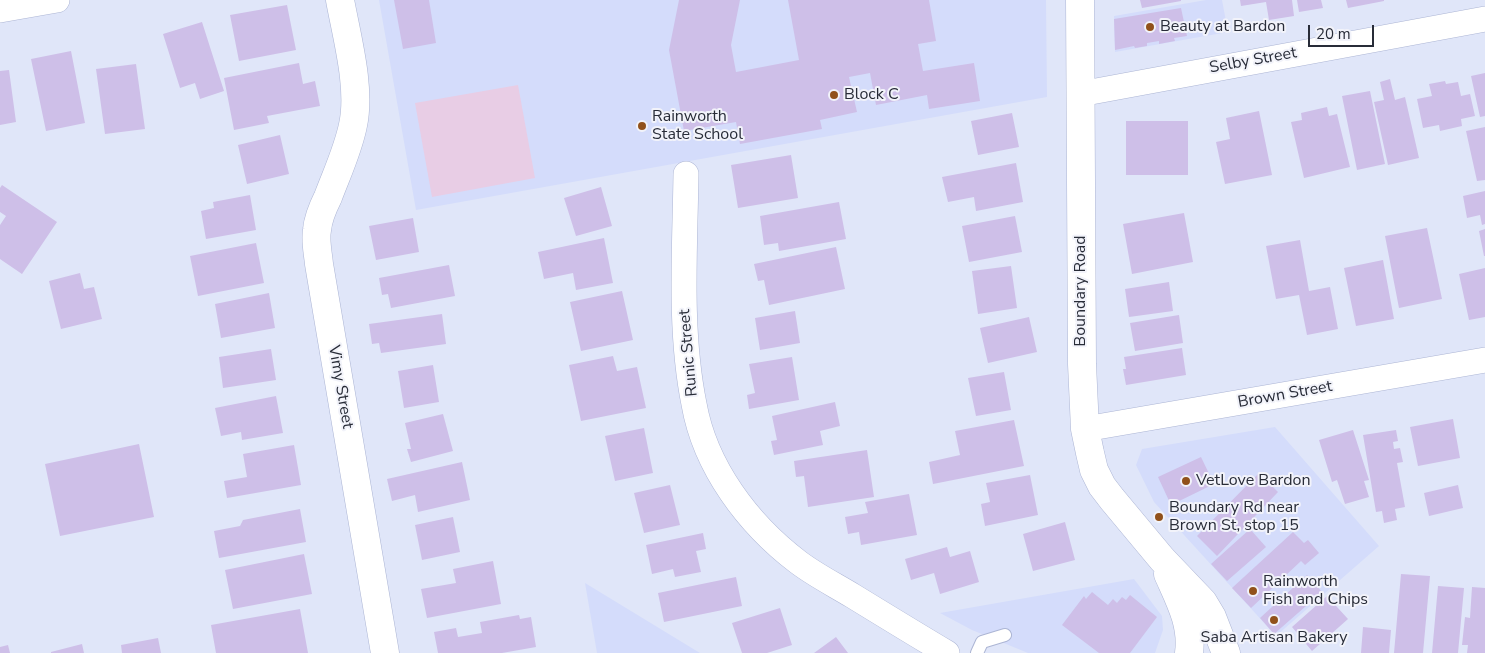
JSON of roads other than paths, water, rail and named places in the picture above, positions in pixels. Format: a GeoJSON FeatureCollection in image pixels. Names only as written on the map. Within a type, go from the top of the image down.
{"type":"FeatureCollection","features":[{"type":"Feature","properties":{"kind":"main road","name":"Vimy Street"},"geometry":{"type":"LineString","coordinates":[[340,0],[355,83],[356,105],[353,126],[346,151],[321,213],[316,241],[385,653]]}},
{"type":"Feature","properties":{"kind":"main road","name":"Boundary Road"},"geometry":{"type":"LineString","coordinates":[[1080,0],[1082,364],[1085,429],[1094,470],[1102,486],[1162,559],[1203,602],[1212,617],[1226,653]]}},
{"type":"Feature","properties":{"kind":"main road","name":"Boundary Road"},"geometry":{"type":"LineString","coordinates":[[1162,559],[1186,616],[1190,638],[1189,653]]}},
{"type":"Feature","properties":{"kind":"street"},"geometry":{"type":"LineString","coordinates":[[0,10],[57,0]]}},
{"type":"Feature","properties":{"kind":"street","name":"Selby Street"},"geometry":{"type":"LineString","coordinates":[[1080,94],[1485,19]]}},
{"type":"Feature","properties":{"kind":"street","name":"Runic Street"},"geometry":{"type":"LineString","coordinates":[[686,174],[685,302],[687,360],[694,406],[708,450],[734,496],[766,534],[786,551],[835,586],[947,653]]}},
{"type":"Feature","properties":{"kind":"street","name":"Brown Street"},"geometry":{"type":"LineString","coordinates":[[1085,429],[1485,360]]}},
{"type":"Feature","properties":{"kind":"lane"},"geometry":{"type":"LineString","coordinates":[[977,653],[982,642],[1005,635]]}},
{"type":"Feature","properties":{"kind":"place","name":"Beauty at Bardon"},"geometry":{"type":"Point","coordinates":[1150,27]}},
{"type":"Feature","properties":{"kind":"place","name":"Block C"},"geometry":{"type":"Point","coordinates":[834,95]}},
{"type":"Feature","properties":{"kind":"place","name":"Rainworth State School"},"geometry":{"type":"Point","coordinates":[642,126]}},
{"type":"Feature","properties":{"kind":"place","name":"VetLove Bardon"},"geometry":{"type":"Point","coordinates":[1186,481]}},
{"type":"Feature","properties":{"kind":"place","name":"Boundary Rd near Brown St, stop 15"},"geometry":{"type":"Point","coordinates":[1159,517]}},
{"type":"Feature","properties":{"kind":"place","name":"Rainworth Fish and Chips"},"geometry":{"type":"Point","coordinates":[1253,591]}},
{"type":"Feature","properties":{"kind":"place","name":"Saba Artisan Bakery"},"geometry":{"type":"Point","coordinates":[1274,620]}}]}
